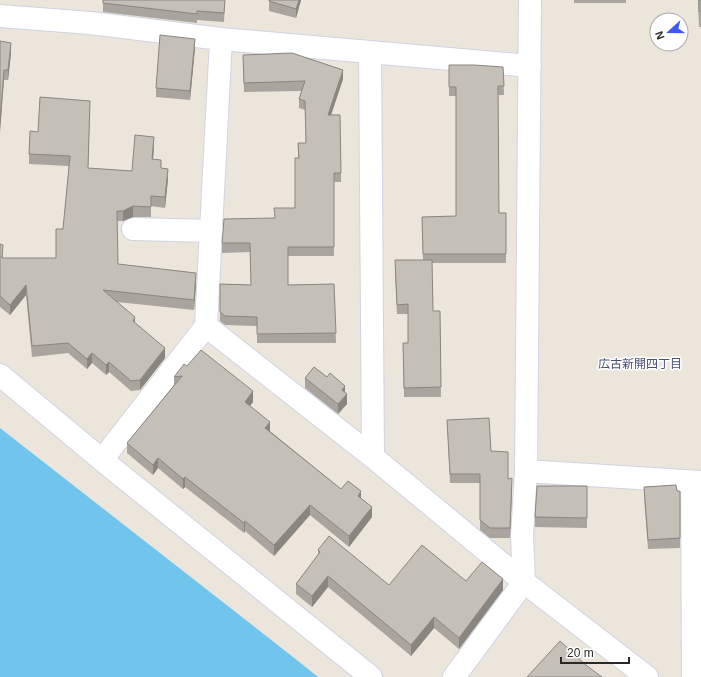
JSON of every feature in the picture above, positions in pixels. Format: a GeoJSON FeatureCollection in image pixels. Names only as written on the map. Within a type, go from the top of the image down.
{"type":"FeatureCollection","features":[{"type":"Feature","properties":{"kind":"street"},"geometry":{"type":"LineString","coordinates":[[454,677],[524,582],[522,536],[526,471],[530,0]]}},
{"type":"Feature","properties":{"kind":"street"},"geometry":{"type":"LineString","coordinates":[[0,16],[90,23],[220,39],[530,66]]}},
{"type":"Feature","properties":{"kind":"street"},"geometry":{"type":"LineString","coordinates":[[102,460],[206,326],[212,231],[220,39]]}},
{"type":"Feature","properties":{"kind":"street"},"geometry":{"type":"LineString","coordinates":[[370,52],[373,457]]}},
{"type":"Feature","properties":{"kind":"street"},"geometry":{"type":"LineString","coordinates":[[133,229],[212,231]]}},
{"type":"Feature","properties":{"kind":"street"},"geometry":{"type":"LineString","coordinates":[[206,326],[373,457],[524,582],[646,677]]}},
{"type":"Feature","properties":{"kind":"street"},"geometry":{"type":"LineString","coordinates":[[0,375],[102,460],[371,677]]}},
{"type":"Feature","properties":{"kind":"street"},"geometry":{"type":"LineString","coordinates":[[526,471],[697,482],[694,677]]}},
{"type":"Feature","properties":{"kind":"water"},"geometry":{"type":"Polygon","coordinates":[[[0,428],[293,657],[318,677],[0,677],[0,428]]]}},
{"type":"Feature","properties":{"kind":"building"},"geometry":{"type":"Polygon","coordinates":[[[103,0],[225,0],[224,13],[197,11],[197,14],[103,3],[103,0]]]}},
{"type":"Feature","properties":{"kind":"building"},"geometry":{"type":"Polygon","coordinates":[[[269,0],[299,0],[296,9],[269,0]]]}},
{"type":"Feature","properties":{"kind":"building"},"geometry":{"type":"Polygon","coordinates":[[[699,0],[701,0],[701,11],[699,11],[699,0]]]}},
{"type":"Feature","properties":{"kind":"building"},"geometry":{"type":"Polygon","coordinates":[[[160,35],[195,39],[190,91],[156,88],[160,35]]]}},
{"type":"Feature","properties":{"kind":"building"},"geometry":{"type":"Polygon","coordinates":[[[0,41],[11,43],[8,70],[4,70],[0,123],[0,41]]]}},
{"type":"Feature","properties":{"kind":"building"},"geometry":{"type":"Polygon","coordinates":[[[292,53],[343,70],[328,115],[340,115],[341,173],[334,173],[334,247],[288,247],[288,285],[334,284],[336,333],[257,334],[257,317],[225,316],[220,312],[220,284],[251,285],[250,243],[222,243],[224,219],[275,218],[274,208],[295,208],[295,158],[299,158],[298,143],[306,143],[305,101],[299,99],[305,81],[244,83],[243,55],[292,53]]]}},
{"type":"Feature","properties":{"kind":"building"},"geometry":{"type":"Polygon","coordinates":[[[449,65],[503,67],[504,86],[498,86],[499,213],[506,213],[506,254],[423,254],[422,217],[456,216],[456,87],[449,87],[449,65]]]}},
{"type":"Feature","properties":{"kind":"building"},"geometry":{"type":"Polygon","coordinates":[[[40,97],[90,101],[88,168],[132,171],[135,135],[154,137],[152,159],[161,160],[161,168],[168,169],[165,197],[151,196],[151,207],[133,206],[123,211],[117,211],[118,264],[196,273],[194,300],[103,290],[135,317],[133,321],[165,348],[140,380],[131,381],[109,362],[106,365],[92,353],[87,359],[68,343],[32,346],[26,285],[10,305],[0,296],[0,244],[3,245],[2,258],[56,258],[56,229],[63,229],[70,156],[29,154],[30,131],[38,132],[40,97]]]}},
{"type":"Feature","properties":{"kind":"building"},"geometry":{"type":"Polygon","coordinates":[[[395,260],[432,260],[433,311],[440,311],[441,387],[404,388],[403,343],[408,343],[408,304],[397,305],[395,260]]]}},
{"type":"Feature","properties":{"kind":"building"},"geometry":{"type":"Polygon","coordinates":[[[201,350],[253,391],[245,402],[270,422],[265,428],[341,489],[348,481],[361,491],[358,496],[372,507],[349,536],[310,505],[274,545],[245,521],[244,523],[185,477],[183,479],[158,458],[153,465],[127,443],[182,376],[174,377],[184,364],[187,366],[201,350]]]}},
{"type":"Feature","properties":{"kind":"building"},"geometry":{"type":"Polygon","coordinates":[[[314,367],[327,377],[330,373],[345,386],[342,390],[347,394],[338,404],[305,378],[314,367]]]}},
{"type":"Feature","properties":{"kind":"building"},"geometry":{"type":"Polygon","coordinates":[[[489,418],[491,451],[508,452],[508,479],[512,478],[510,528],[490,528],[480,520],[480,474],[450,474],[447,420],[489,418]]]}},
{"type":"Feature","properties":{"kind":"building"},"geometry":{"type":"Polygon","coordinates":[[[676,485],[677,491],[680,491],[680,538],[648,540],[644,487],[676,485]]]}},
{"type":"Feature","properties":{"kind":"building"},"geometry":{"type":"Polygon","coordinates":[[[537,486],[587,486],[587,518],[535,517],[537,486]]]}},
{"type":"Feature","properties":{"kind":"building"},"geometry":{"type":"Polygon","coordinates":[[[329,536],[389,585],[422,545],[466,581],[482,562],[503,579],[459,638],[434,617],[411,645],[328,576],[312,596],[296,584],[320,552],[318,550],[329,536]]]}},
{"type":"Feature","properties":{"kind":"building"},"geometry":{"type":"Polygon","coordinates":[[[560,641],[587,666],[602,677],[527,677],[560,641]]]}},
{"type":"Feature","properties":{"kind":"district","name":"広古新開四丁目"},"geometry":{"type":"Point","coordinates":[640,364]}}]}
